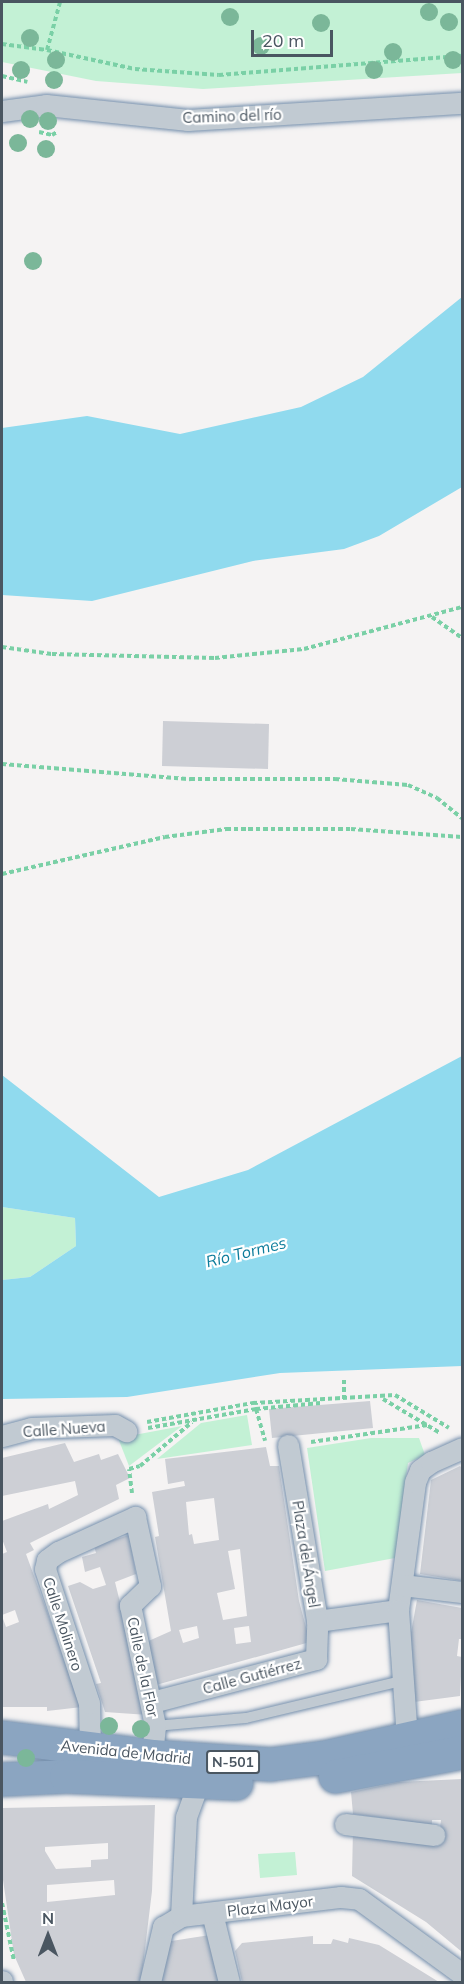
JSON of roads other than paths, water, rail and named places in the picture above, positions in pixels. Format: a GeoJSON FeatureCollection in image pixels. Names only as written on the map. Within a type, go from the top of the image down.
{"type":"FeatureCollection","features":[{"type":"Feature","properties":{"kind":"highway","name":"Avenida de Madrid"},"geometry":{"type":"LineString","coordinates":[[2,1737],[90,1749],[154,1741],[270,1764],[324,1758],[462,1726]]}},
{"type":"Feature","properties":{"kind":"highway","name":"Avenida de Madrid"},"geometry":{"type":"LineString","coordinates":[[2,1779],[66,1776],[273,1784],[358,1773],[462,1752]]}},
{"type":"Feature","properties":{"kind":"street","name":"Camino del río"},"geometry":{"type":"LineString","coordinates":[[2,111],[46,105],[188,120],[462,103]]}},
{"type":"Feature","properties":{"kind":"street","name":"Calle Nueva"},"geometry":{"type":"LineString","coordinates":[[2,1436],[31,1428],[121,1428]]}},
{"type":"Feature","properties":{"kind":"street"},"geometry":{"type":"LineString","coordinates":[[407,1738],[401,1681],[398,1610],[415,1482],[420,1470],[453,1449],[454,1438]]}},
{"type":"Feature","properties":{"kind":"street","name":"Plaza del Ángel"},"geometry":{"type":"LineString","coordinates":[[288,1445],[317,1621],[398,1610]]}},
{"type":"Feature","properties":{"kind":"street","name":"Calle de la Flor"},"geometry":{"type":"LineString","coordinates":[[135,1517],[150,1586],[130,1605],[152,1702],[154,1741]]}},
{"type":"Feature","properties":{"kind":"street","name":"Calle Molinero"},"geometry":{"type":"LineString","coordinates":[[90,1749],[89,1703],[45,1569],[47,1560],[58,1552],[135,1517]]}},
{"type":"Feature","properties":{"kind":"street"},"geometry":{"type":"LineString","coordinates":[[402,1585],[462,1592]]}},
{"type":"Feature","properties":{"kind":"street","name":"Calle Gutiérrez"},"geometry":{"type":"LineString","coordinates":[[152,1702],[316,1659],[317,1621]]}},
{"type":"Feature","properties":{"kind":"street"},"geometry":{"type":"LineString","coordinates":[[150,1983],[172,1922],[186,1817],[199,1782]]}},
{"type":"Feature","properties":{"kind":"street"},"geometry":{"type":"LineString","coordinates":[[345,1824],[434,1835]]}},
{"type":"Feature","properties":{"kind":"street","name":"Plaza Mayor"},"geometry":{"type":"LineString","coordinates":[[172,1922],[212,1913],[341,1897],[359,1899],[462,1974]]}},
{"type":"Feature","properties":{"kind":"street"},"geometry":{"type":"LineString","coordinates":[[212,1913],[230,1983]]}},
{"type":"Feature","properties":{"kind":"lane"},"geometry":{"type":"LineString","coordinates":[[154,1741],[401,1681]]}},
{"type":"Feature","properties":{"kind":"water"},"geometry":{"type":"Polygon","coordinates":[[[462,297],[462,487],[379,536],[344,549],[253,561],[92,601],[2,595],[2,428],[87,416],[180,434],[301,407],[363,377],[462,297]]]}},
{"type":"Feature","properties":{"kind":"water","name":"Río Tormes"},"geometry":{"type":"Polygon","coordinates":[[[462,1056],[462,1366],[280,1373],[127,1397],[2,1399],[2,1280],[30,1277],[76,1246],[75,1218],[2,1207],[2,1075],[159,1197],[248,1170],[462,1056]]]}}]}
